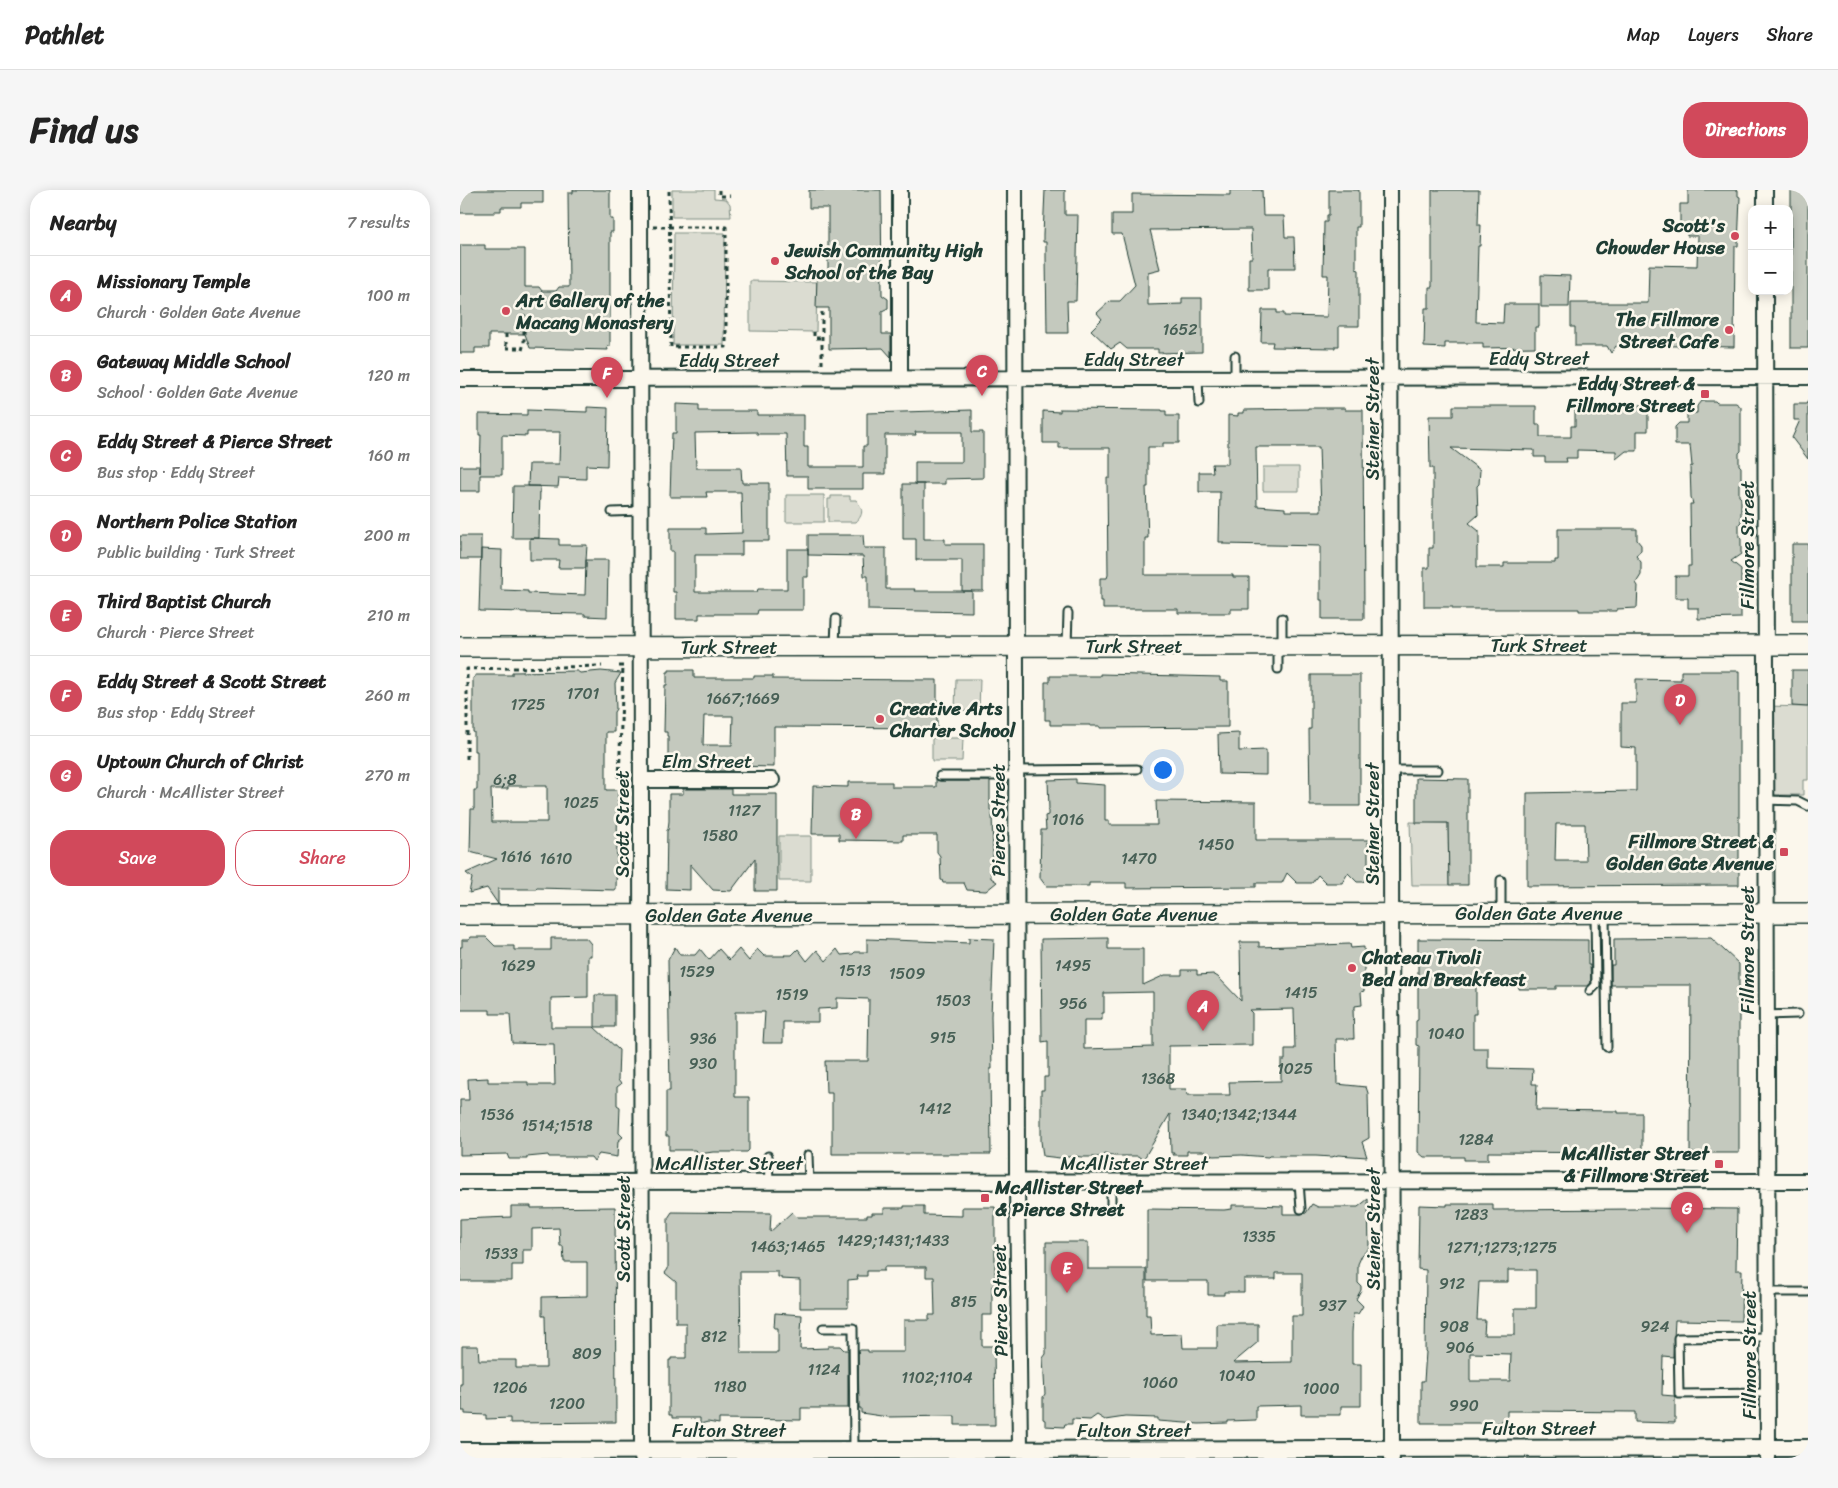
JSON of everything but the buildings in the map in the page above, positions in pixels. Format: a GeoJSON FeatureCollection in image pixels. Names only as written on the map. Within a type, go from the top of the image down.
{"type":"FeatureCollection","features":[{"type":"Feature","properties":{"kind":"main road","name":"Turk Street"},"geometry":{"type":"LineString","coordinates":[[460,648],[1808,645]]}},
{"type":"Feature","properties":{"kind":"main road","name":"Golden Gate Avenue"},"geometry":{"type":"LineString","coordinates":[[460,915],[1808,913]]}},
{"type":"Feature","properties":{"kind":"street","name":"Scott Street"},"geometry":{"type":"LineString","coordinates":[[640,190],[642,1454]]}},
{"type":"Feature","properties":{"kind":"street"},"geometry":{"type":"LineString","coordinates":[[900,190],[900,378]]}},
{"type":"Feature","properties":{"kind":"street","name":"Pierce Street"},"geometry":{"type":"LineString","coordinates":[[1016,190],[1017,1182],[1020,1449]]}},
{"type":"Feature","properties":{"kind":"street","name":"Steiner Street"},"geometry":{"type":"LineString","coordinates":[[1390,190],[1392,1453]]}},
{"type":"Feature","properties":{"kind":"street"},"geometry":{"type":"LineString","coordinates":[[1765,190],[1765,205]]}},
{"type":"Feature","properties":{"kind":"street","name":"Fillmore Street"},"geometry":{"type":"LineString","coordinates":[[1766,295],[1768,1453]]}},
{"type":"Feature","properties":{"kind":"street","name":"Eddy Street"},"geometry":{"type":"LineString","coordinates":[[460,379],[1808,376]]}},
{"type":"Feature","properties":{"kind":"street","name":"Elm Street"},"geometry":{"type":"LineString","coordinates":[[641,780],[772,780]]}},
{"type":"Feature","properties":{"kind":"street","name":"McAllister Street"},"geometry":{"type":"LineString","coordinates":[[460,1182],[1808,1181]]}},
{"type":"Feature","properties":{"kind":"street","name":"Fulton Street"},"geometry":{"type":"LineString","coordinates":[[460,1451],[642,1454],[1020,1449],[1392,1453],[1768,1453],[1808,1448]]}},
{"type":"Feature","properties":{"kind":"lane"},"geometry":{"type":"LineString","coordinates":[[1235,356],[1235,377]]}},
{"type":"Feature","properties":{"kind":"lane"},"geometry":{"type":"LineString","coordinates":[[1198,378],[1199,403]]}},
{"type":"Feature","properties":{"kind":"lane"},"geometry":{"type":"LineString","coordinates":[[612,512],[641,511]]}},
{"type":"Feature","properties":{"kind":"lane"},"geometry":{"type":"LineString","coordinates":[[1067,646],[1068,613]]}},
{"type":"Feature","properties":{"kind":"lane"},"geometry":{"type":"LineString","coordinates":[[1278,669],[1282,618]]}},
{"type":"Feature","properties":{"kind":"lane"},"geometry":{"type":"LineString","coordinates":[[835,647],[836,619]]}},
{"type":"Feature","properties":{"kind":"lane"},"geometry":{"type":"LineString","coordinates":[[940,776],[1137,769]]}},
{"type":"Feature","properties":{"kind":"lane"},"geometry":{"type":"LineString","coordinates":[[1391,770],[1438,770]]}},
{"type":"Feature","properties":{"kind":"lane"},"geometry":{"type":"LineString","coordinates":[[1766,800],[1798,801],[1808,806]]}},
{"type":"Feature","properties":{"kind":"lane"},"geometry":{"type":"LineString","coordinates":[[1501,880],[1502,914]]}},
{"type":"Feature","properties":{"kind":"lane"},"geometry":{"type":"LineString","coordinates":[[1600,913],[1606,985],[1607,1047]]}},
{"type":"Feature","properties":{"kind":"lane"},"geometry":{"type":"LineString","coordinates":[[1590,991],[1596,985],[1600,913]]}},
{"type":"Feature","properties":{"kind":"lane"},"geometry":{"type":"LineString","coordinates":[[1596,985],[1606,985]]}},
{"type":"Feature","properties":{"kind":"lane"},"geometry":{"type":"LineString","coordinates":[[1766,1015],[1798,1014]]}},
{"type":"Feature","properties":{"kind":"lane"},"geometry":{"type":"LineString","coordinates":[[808,1155],[809,1182]]}},
{"type":"Feature","properties":{"kind":"lane"},"geometry":{"type":"LineString","coordinates":[[768,1156],[769,1182]]}},
{"type":"Feature","properties":{"kind":"lane"},"geometry":{"type":"LineString","coordinates":[[1111,1182],[1111,1210]]}},
{"type":"Feature","properties":{"kind":"lane"},"geometry":{"type":"LineString","coordinates":[[1298,1182],[1301,1209]]}},
{"type":"Feature","properties":{"kind":"lane"},"geometry":{"type":"LineString","coordinates":[[1767,1292],[1808,1292]]}},
{"type":"Feature","properties":{"kind":"lane"},"geometry":{"type":"LineString","coordinates":[[823,1328],[853,1328],[854,1450]]}},
{"type":"Feature","properties":{"kind":"lane"},"geometry":{"type":"LineString","coordinates":[[1767,1337],[1678,1338],[1679,1394],[1767,1393]]}},
{"type":"Feature","properties":{"kind":"path"},"geometry":{"type":"LineString","coordinates":[[669,190],[671,347],[726,346],[726,227],[670,227]]}},
{"type":"Feature","properties":{"kind":"path"},"geometry":{"type":"LineString","coordinates":[[719,190],[720,196],[730,196]]}},
{"type":"Feature","properties":{"kind":"path"},"geometry":{"type":"LineString","coordinates":[[506,334],[506,350],[522,349],[524,302]]}},
{"type":"Feature","properties":{"kind":"path"},"geometry":{"type":"LineString","coordinates":[[822,312],[822,378]]}},
{"type":"Feature","properties":{"kind":"path"},"geometry":{"type":"LineString","coordinates":[[814,332],[814,338],[822,338]]}},
{"type":"Feature","properties":{"kind":"path"},"geometry":{"type":"LineString","coordinates":[[467,759],[467,669],[603,666]]}},
{"type":"Feature","properties":{"kind":"path"},"geometry":{"type":"LineString","coordinates":[[613,666],[622,666],[619,782]]}},
{"type":"Feature","properties":{"kind":"shaded area"},"geometry":{"type":"Polygon","coordinates":[[[672,190],[714,190],[714,198],[726,199],[730,204],[731,217],[672,217],[672,190]]]}},
{"type":"Feature","properties":{"kind":"shaded area"},"geometry":{"type":"Polygon","coordinates":[[[674,233],[725,233],[724,345],[673,345],[674,233]]]}},
{"type":"Feature","properties":{"kind":"shaded area"},"geometry":{"type":"Polygon","coordinates":[[[750,281],[817,282],[816,332],[750,331],[750,281]]]}},
{"type":"Feature","properties":{"kind":"shaded area"},"geometry":{"type":"Polygon","coordinates":[[[1263,467],[1299,467],[1299,491],[1263,491],[1263,467]]]}},
{"type":"Feature","properties":{"kind":"shaded area"},"geometry":{"type":"Polygon","coordinates":[[[786,495],[824,495],[824,522],[786,522],[786,495]]]}},
{"type":"Feature","properties":{"kind":"shaded area"},"geometry":{"type":"Polygon","coordinates":[[[831,496],[850,496],[850,500],[856,500],[862,513],[856,522],[828,522],[828,499],[831,499],[831,496]]]}},
{"type":"Feature","properties":{"kind":"shaded area"},"geometry":{"type":"Polygon","coordinates":[[[956,679],[980,679],[979,711],[955,710],[956,679]]]}},
{"type":"Feature","properties":{"kind":"shaded area"},"geometry":{"type":"Polygon","coordinates":[[[1766,706],[1808,707],[1808,780],[1803,780],[1803,795],[1766,795],[1766,706]]]}},
{"type":"Feature","properties":{"kind":"shaded area"},"geometry":{"type":"Polygon","coordinates":[[[932,738],[963,738],[962,761],[932,761],[932,738]]]}},
{"type":"Feature","properties":{"kind":"shaded area"},"geometry":{"type":"Polygon","coordinates":[[[1410,822],[1448,823],[1449,885],[1412,885],[1410,822]]]}},
{"type":"Feature","properties":{"kind":"shaded area"},"geometry":{"type":"Polygon","coordinates":[[[779,836],[811,836],[811,881],[779,881],[779,836]]]}},
{"type":"Feature","properties":{"kind":"place","name":"Scott's Chowder House"},"geometry":{"type":"Point","coordinates":[1735,236]}},
{"type":"Feature","properties":{"kind":"place","name":"Jewish Community High School of the Bay"},"geometry":{"type":"Point","coordinates":[775,261]}},
{"type":"Feature","properties":{"kind":"place","name":"Art Gallery of the Macang Monastery"},"geometry":{"type":"Point","coordinates":[506,311]}},
{"type":"Feature","properties":{"kind":"place","name":"The Fillmore Street Cafe"},"geometry":{"type":"Point","coordinates":[1729,330]}},
{"type":"Feature","properties":{"kind":"place","name":"Eddy Street & Fillmore Street"},"geometry":{"type":"Point","coordinates":[1705,394]}},
{"type":"Feature","properties":{"kind":"place","name":"Eddy Street & Pierce Street"},"geometry":{"type":"Point","coordinates":[982,396]}},
{"type":"Feature","properties":{"kind":"place","name":"Eddy Street & Scott Street"},"geometry":{"type":"Point","coordinates":[607,398]}},
{"type":"Feature","properties":{"kind":"place","name":"Creative Arts Charter School"},"geometry":{"type":"Point","coordinates":[880,719]}},
{"type":"Feature","properties":{"kind":"place","name":"Northern Police Station"},"geometry":{"type":"Point","coordinates":[1680,725]}},
{"type":"Feature","properties":{"kind":"place","name":"Gateway Middle School"},"geometry":{"type":"Point","coordinates":[856,839]}},
{"type":"Feature","properties":{"kind":"place","name":"Fillmore Street & Golden Gate Avenue"},"geometry":{"type":"Point","coordinates":[1784,852]}},
{"type":"Feature","properties":{"kind":"place","name":"Chateau Tivoli Bed and Breakfeast"},"geometry":{"type":"Point","coordinates":[1352,968]}},
{"type":"Feature","properties":{"kind":"place","name":"Missionary Temple"},"geometry":{"type":"Point","coordinates":[1203,1031]}},
{"type":"Feature","properties":{"kind":"place","name":"McAllister Street & Fillmore Street"},"geometry":{"type":"Point","coordinates":[1719,1164]}},
{"type":"Feature","properties":{"kind":"place","name":"McAllister Street & Pierce Street"},"geometry":{"type":"Point","coordinates":[985,1198]}},
{"type":"Feature","properties":{"kind":"place","name":"Uptown Church of Christ"},"geometry":{"type":"Point","coordinates":[1687,1233]}},
{"type":"Feature","properties":{"kind":"place","name":"Third Baptist Church"},"geometry":{"type":"Point","coordinates":[1067,1293]}}]}
